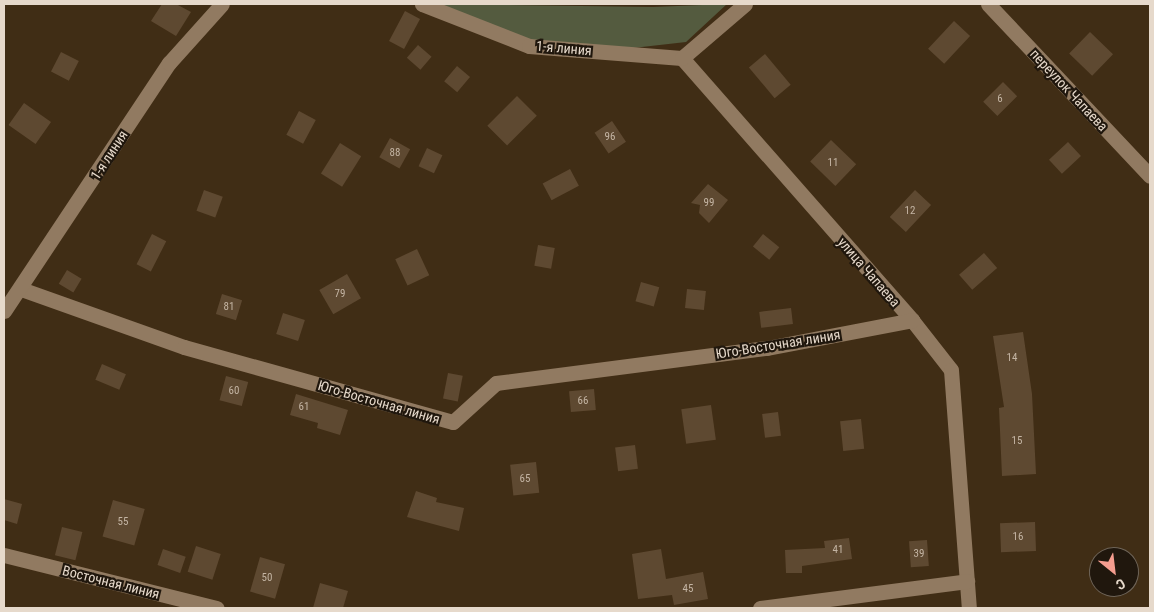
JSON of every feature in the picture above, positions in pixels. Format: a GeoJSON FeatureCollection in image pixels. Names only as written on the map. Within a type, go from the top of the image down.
{"type":"FeatureCollection","features":[{"type":"Feature","properties":{"kind":"street","name":"1-я линия"},"geometry":{"type":"LineString","coordinates":[[4,311],[21,289],[169,63],[222,4]]}},
{"type":"Feature","properties":{"kind":"street","name":"1-я линия"},"geometry":{"type":"LineString","coordinates":[[422,4],[530,46],[682,58]]}},
{"type":"Feature","properties":{"kind":"street"},"geometry":{"type":"LineString","coordinates":[[682,58],[745,4]]}},
{"type":"Feature","properties":{"kind":"street","name":"переулок Чапаева"},"geometry":{"type":"LineString","coordinates":[[988,4],[1150,176]]}},
{"type":"Feature","properties":{"kind":"street","name":"улица Чапаева"},"geometry":{"type":"LineString","coordinates":[[682,58],[912,320],[950,370],[969,608]]}},
{"type":"Feature","properties":{"kind":"street","name":"Юго-Восточная линия"},"geometry":{"type":"LineString","coordinates":[[21,289],[184,347],[454,422],[496,383],[767,348],[912,320]]}},
{"type":"Feature","properties":{"kind":"street","name":"Восточная линия"},"geometry":{"type":"LineString","coordinates":[[4,555],[217,608]]}},
{"type":"Feature","properties":{"kind":"street"},"geometry":{"type":"LineString","coordinates":[[760,608],[967,581]]}},
{"type":"Feature","properties":{"kind":"green space"},"geometry":{"type":"Polygon","coordinates":[[[435,4],[653,7],[727,4],[686,42],[633,48],[531,42],[435,4]]]}},
{"type":"Feature","properties":{"kind":"building"},"geometry":{"type":"Polygon","coordinates":[[[162,4],[176,4],[191,12],[176,36],[151,21],[162,4]]]}},
{"type":"Feature","properties":{"kind":"building"},"geometry":{"type":"Polygon","coordinates":[[[405,11],[420,19],[404,49],[389,41],[405,11]]]}},
{"type":"Feature","properties":{"kind":"building"},"geometry":{"type":"Polygon","coordinates":[[[954,21],[970,36],[944,64],[928,49],[954,21]]]}},
{"type":"Feature","properties":{"kind":"building"},"geometry":{"type":"Polygon","coordinates":[[[1090,32],[1113,54],[1092,76],[1069,54],[1090,32]]]}},
{"type":"Feature","properties":{"kind":"building"},"geometry":{"type":"Polygon","coordinates":[[[418,45],[432,57],[420,70],[407,58],[418,45]]]}},
{"type":"Feature","properties":{"kind":"building"},"geometry":{"type":"Polygon","coordinates":[[[61,52],[79,61],[69,81],[51,72],[61,52]]]}},
{"type":"Feature","properties":{"kind":"building"},"geometry":{"type":"Polygon","coordinates":[[[765,54],[791,85],[775,98],[749,67],[765,54]]]}},
{"type":"Feature","properties":{"kind":"building"},"geometry":{"type":"Polygon","coordinates":[[[457,66],[470,77],[457,92],[444,81],[457,66]]]}},
{"type":"Feature","properties":{"kind":"building"},"geometry":{"type":"Polygon","coordinates":[[[1003,82],[1017,96],[997,116],[983,102],[1003,82]]]}},
{"type":"Feature","properties":{"kind":"building"},"geometry":{"type":"Polygon","coordinates":[[[517,96],[537,116],[507,145],[487,126],[517,96]]]}},
{"type":"Feature","properties":{"kind":"building"},"geometry":{"type":"Polygon","coordinates":[[[24,103],[51,122],[36,144],[9,125],[24,103]]]}},
{"type":"Feature","properties":{"kind":"building"},"geometry":{"type":"Polygon","coordinates":[[[299,111],[316,120],[303,144],[286,135],[299,111]]]}},
{"type":"Feature","properties":{"kind":"building"},"geometry":{"type":"Polygon","coordinates":[[[612,121],[626,142],[609,153],[595,133],[612,121]]]}},
{"type":"Feature","properties":{"kind":"building"},"geometry":{"type":"Polygon","coordinates":[[[390,138],[410,149],[399,168],[379,157],[390,138]]]}},
{"type":"Feature","properties":{"kind":"building"},"geometry":{"type":"Polygon","coordinates":[[[831,140],[856,164],[835,186],[810,162],[831,140]]]}},
{"type":"Feature","properties":{"kind":"building"},"geometry":{"type":"Polygon","coordinates":[[[1068,142],[1081,156],[1062,174],[1049,160],[1068,142]]]}},
{"type":"Feature","properties":{"kind":"building"},"geometry":{"type":"Polygon","coordinates":[[[340,143],[361,156],[342,187],[321,174],[340,143]]]}},
{"type":"Feature","properties":{"kind":"building"},"geometry":{"type":"Polygon","coordinates":[[[427,148],[442,155],[434,173],[419,166],[427,148]]]}},
{"type":"Feature","properties":{"kind":"building"},"geometry":{"type":"Polygon","coordinates":[[[570,169],[579,186],[552,200],[543,184],[570,169]]]}},
{"type":"Feature","properties":{"kind":"building"},"geometry":{"type":"Polygon","coordinates":[[[708,184],[728,200],[709,223],[699,213],[700,205],[691,203],[708,184]]]}},
{"type":"Feature","properties":{"kind":"building"},"geometry":{"type":"Polygon","coordinates":[[[204,190],[223,197],[215,218],[196,211],[204,190]]]}},
{"type":"Feature","properties":{"kind":"building"},"geometry":{"type":"Polygon","coordinates":[[[915,190],[931,205],[906,232],[890,217],[915,190]]]}},
{"type":"Feature","properties":{"kind":"building"},"geometry":{"type":"Polygon","coordinates":[[[152,234],[166,241],[151,272],[137,264],[152,234]]]}},
{"type":"Feature","properties":{"kind":"building"},"geometry":{"type":"Polygon","coordinates":[[[763,234],[779,247],[769,260],[753,246],[763,234]]]}},
{"type":"Feature","properties":{"kind":"building"},"geometry":{"type":"Polygon","coordinates":[[[538,245],[555,248],[551,269],[534,266],[538,245]]]}},
{"type":"Feature","properties":{"kind":"building"},"geometry":{"type":"Polygon","coordinates":[[[417,249],[429,275],[408,285],[395,259],[417,249]]]}},
{"type":"Feature","properties":{"kind":"building"},"geometry":{"type":"Polygon","coordinates":[[[984,253],[997,268],[972,290],[959,275],[984,253]]]}},
{"type":"Feature","properties":{"kind":"building"},"geometry":{"type":"Polygon","coordinates":[[[67,270],[82,279],[73,292],[59,284],[67,270]]]}},
{"type":"Feature","properties":{"kind":"building"},"geometry":{"type":"Polygon","coordinates":[[[347,274],[361,298],[333,314],[319,290],[347,274]]]}},
{"type":"Feature","properties":{"kind":"building"},"geometry":{"type":"Polygon","coordinates":[[[641,282],[659,287],[654,306],[635,301],[641,282]]]}},
{"type":"Feature","properties":{"kind":"building"},"geometry":{"type":"Polygon","coordinates":[[[687,289],[706,291],[704,310],[685,308],[687,289]]]}},
{"type":"Feature","properties":{"kind":"building"},"geometry":{"type":"Polygon","coordinates":[[[222,294],[242,300],[236,320],[216,314],[222,294]]]}},
{"type":"Feature","properties":{"kind":"building"},"geometry":{"type":"Polygon","coordinates":[[[791,308],[793,324],[761,328],[759,312],[791,308]]]}},
{"type":"Feature","properties":{"kind":"building"},"geometry":{"type":"Polygon","coordinates":[[[283,313],[305,320],[298,341],[276,334],[283,313]]]}},
{"type":"Feature","properties":{"kind":"building"},"geometry":{"type":"Polygon","coordinates":[[[1023,332],[1032,394],[1036,474],[1002,476],[999,408],[1004,407],[993,336],[1023,332]]]}},
{"type":"Feature","properties":{"kind":"building"},"geometry":{"type":"Polygon","coordinates":[[[102,364],[126,374],[119,390],[95,380],[102,364]]]}},
{"type":"Feature","properties":{"kind":"building"},"geometry":{"type":"Polygon","coordinates":[[[448,373],[463,376],[458,401],[443,399],[448,373]]]}},
{"type":"Feature","properties":{"kind":"building"},"geometry":{"type":"Polygon","coordinates":[[[226,376],[248,382],[242,406],[220,400],[226,376]]]}},
{"type":"Feature","properties":{"kind":"building"},"geometry":{"type":"Polygon","coordinates":[[[594,389],[596,410],[571,412],[569,391],[594,389]]]}},
{"type":"Feature","properties":{"kind":"building"},"geometry":{"type":"Polygon","coordinates":[[[296,394],[348,410],[340,435],[317,428],[318,423],[290,415],[296,394]]]}},
{"type":"Feature","properties":{"kind":"building"},"geometry":{"type":"Polygon","coordinates":[[[711,405],[716,440],[686,444],[681,409],[711,405]]]}},
{"type":"Feature","properties":{"kind":"building"},"geometry":{"type":"Polygon","coordinates":[[[778,412],[781,436],[765,438],[762,414],[778,412]]]}},
{"type":"Feature","properties":{"kind":"building"},"geometry":{"type":"Polygon","coordinates":[[[861,419],[864,449],[843,451],[840,421],[861,419]]]}},
{"type":"Feature","properties":{"kind":"building"},"geometry":{"type":"Polygon","coordinates":[[[635,445],[638,469],[618,471],[615,447],[635,445]]]}},
{"type":"Feature","properties":{"kind":"building"},"geometry":{"type":"Polygon","coordinates":[[[536,462],[539,493],[513,496],[510,465],[536,462]]]}},
{"type":"Feature","properties":{"kind":"building"},"geometry":{"type":"Polygon","coordinates":[[[416,491],[437,498],[436,502],[464,508],[459,531],[407,517],[416,491]]]}},
{"type":"Feature","properties":{"kind":"building"},"geometry":{"type":"Polygon","coordinates":[[[4,499],[22,504],[17,524],[4,520],[4,499]]]}},
{"type":"Feature","properties":{"kind":"building"},"geometry":{"type":"Polygon","coordinates":[[[113,500],[145,509],[134,546],[103,537],[113,500]]]}},
{"type":"Feature","properties":{"kind":"building"},"geometry":{"type":"Polygon","coordinates":[[[1035,522],[1036,551],[1001,552],[1000,523],[1035,522]]]}},
{"type":"Feature","properties":{"kind":"building"},"geometry":{"type":"Polygon","coordinates":[[[62,527],[82,532],[75,560],[55,555],[62,527]]]}},
{"type":"Feature","properties":{"kind":"building"},"geometry":{"type":"Polygon","coordinates":[[[849,538],[852,559],[802,566],[802,573],[786,573],[785,550],[825,548],[824,541],[849,538]]]}},
{"type":"Feature","properties":{"kind":"building"},"geometry":{"type":"Polygon","coordinates":[[[927,540],[929,566],[911,567],[909,541],[927,540]]]}},
{"type":"Feature","properties":{"kind":"building"},"geometry":{"type":"Polygon","coordinates":[[[196,546],[221,554],[212,580],[188,572],[196,546]]]}},
{"type":"Feature","properties":{"kind":"building"},"geometry":{"type":"Polygon","coordinates":[[[163,549],[186,557],[180,573],[157,565],[163,549]]]}},
{"type":"Feature","properties":{"kind":"building"},"geometry":{"type":"Polygon","coordinates":[[[661,549],[666,579],[703,572],[708,599],[674,605],[672,595],[638,599],[632,554],[661,549]]]}},
{"type":"Feature","properties":{"kind":"building"},"geometry":{"type":"Polygon","coordinates":[[[260,557],[285,564],[275,599],[250,592],[260,557]]]}},
{"type":"Feature","properties":{"kind":"building"},"geometry":{"type":"Polygon","coordinates":[[[320,583],[348,591],[343,608],[313,608],[320,583]]]}}]}
